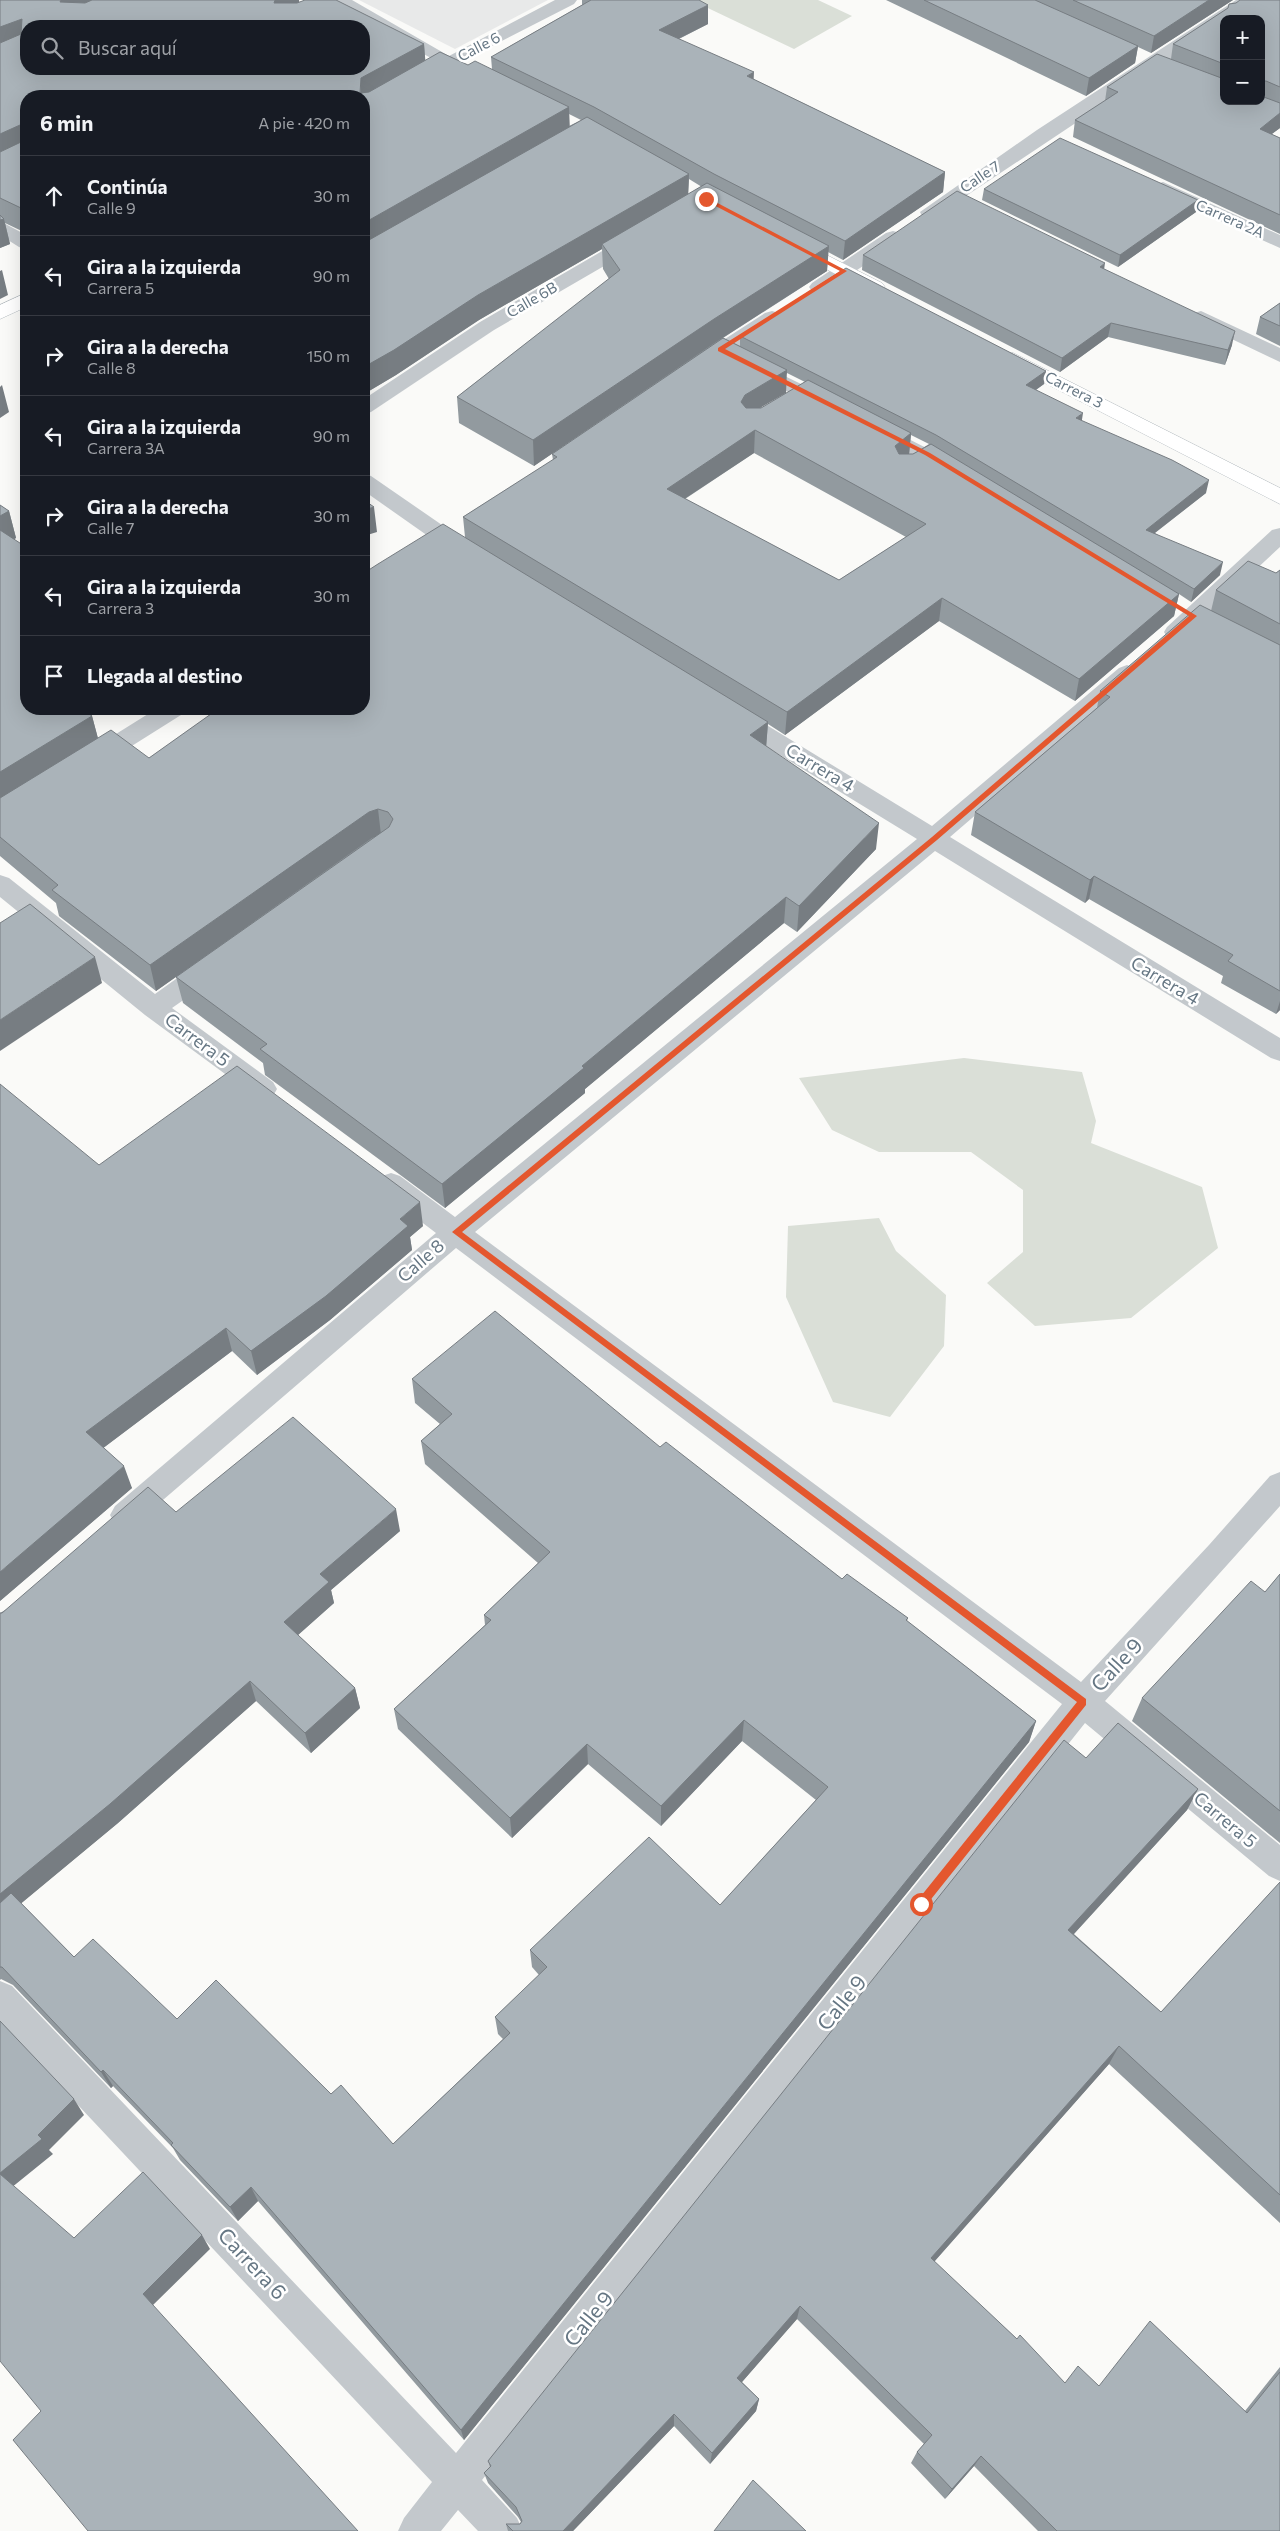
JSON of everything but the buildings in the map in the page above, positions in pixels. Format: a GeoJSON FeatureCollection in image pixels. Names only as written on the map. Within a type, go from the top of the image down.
{"type":"FeatureCollection","features":[{"type":"Feature","properties":{"kind":"main road"},"geometry":{"type":"LineString","coordinates":[[775,235],[888,294]]}},
{"type":"Feature","properties":{"kind":"main road"},"geometry":{"type":"LineString","coordinates":[[0,313],[20,302]]}},
{"type":"Feature","properties":{"kind":"main road","name":"Carrera 3"},"geometry":{"type":"LineString","coordinates":[[993,348],[1280,497]]}},
{"type":"Feature","properties":{"kind":"street","name":"Calle 6"},"geometry":{"type":"LineString","coordinates":[[339,0],[449,69],[568,0]]}},
{"type":"Feature","properties":{"kind":"street"},"geometry":{"type":"LineString","coordinates":[[322,9],[339,0]]}},
{"type":"Feature","properties":{"kind":"street","name":"Calle 7"},"geometry":{"type":"LineString","coordinates":[[688,372],[844,271],[953,195],[1052,138],[1143,58],[1248,0]]}},
{"type":"Feature","properties":{"kind":"street"},"geometry":{"type":"LineString","coordinates":[[1143,58],[1170,69]]}},
{"type":"Feature","properties":{"kind":"street","name":"Carrera 2A"},"geometry":{"type":"LineString","coordinates":[[1148,182],[1280,242]]}},
{"type":"Feature","properties":{"kind":"street"},"geometry":{"type":"LineString","coordinates":[[953,195],[971,204]]}},
{"type":"Feature","properties":{"kind":"street"},"geometry":{"type":"LineString","coordinates":[[0,227],[20,239]]}},
{"type":"Feature","properties":{"kind":"street","name":"Calle 6B"},"geometry":{"type":"LineString","coordinates":[[370,404],[487,326],[655,228]]}},
{"type":"Feature","properties":{"kind":"street"},"geometry":{"type":"LineString","coordinates":[[1183,308],[1280,356]]}},
{"type":"Feature","properties":{"kind":"street"},"geometry":{"type":"LineString","coordinates":[[720,350],[927,454],[969,479]]}},
{"type":"Feature","properties":{"kind":"street"},"geometry":{"type":"LineString","coordinates":[[782,406],[804,393]]}},
{"type":"Feature","properties":{"kind":"street"},"geometry":{"type":"LineString","coordinates":[[905,470],[927,454]]}},
{"type":"Feature","properties":{"kind":"street"},"geometry":{"type":"LineString","coordinates":[[370,485],[478,559]]}},
{"type":"Feature","properties":{"kind":"street","name":"Calle 8"},"geometry":{"type":"LineString","coordinates":[[106,1531],[456,1232],[934,838],[1194,615],[1280,536]]}},
{"type":"Feature","properties":{"kind":"street","name":"Carrera 4"},"geometry":{"type":"LineString","coordinates":[[715,704],[1280,1051]]}},
{"type":"Feature","properties":{"kind":"street"},"geometry":{"type":"LineString","coordinates":[[74,771],[163,715]]}},
{"type":"Feature","properties":{"kind":"street","name":"Carrera 5"},"geometry":{"type":"LineString","coordinates":[[0,884],[154,1008],[281,1102]]}},
{"type":"Feature","properties":{"kind":"street"},"geometry":{"type":"LineString","coordinates":[[154,1008],[227,956]]}},
{"type":"Feature","properties":{"kind":"street","name":"Carrera 5"},"geometry":{"type":"LineString","coordinates":[[368,1167],[1083,1702],[1280,1865]]}},
{"type":"Feature","properties":{"kind":"street","name":"Calle 9"},"geometry":{"type":"LineString","coordinates":[[417,2531],[459,2482],[1083,1702],[1220,1554],[1280,1485]]}},
{"type":"Feature","properties":{"kind":"street","name":"Carrera 6"},"geometry":{"type":"LineString","coordinates":[[0,1998],[504,2531]]}},
{"type":"Feature","properties":{"kind":"shaded area"},"geometry":{"type":"Polygon","coordinates":[[[359,0],[548,0],[455,49],[359,0]]]}},
{"type":"Feature","properties":{"kind":"shaded area"},"geometry":{"type":"Polygon","coordinates":[[[691,0],[818,0],[852,16],[794,49],[691,0]]]}},
{"type":"Feature","properties":{"kind":"shaded area"},"geometry":{"type":"Polygon","coordinates":[[[964,1058],[1082,1072],[1096,1121],[1091,1143],[1202,1187],[1218,1248],[1131,1318],[1035,1326],[987,1283],[1023,1252],[1023,1190],[971,1152],[879,1152],[832,1130],[799,1078],[964,1058]]]}},
{"type":"Feature","properties":{"kind":"shaded area"},"geometry":{"type":"Polygon","coordinates":[[[879,1218],[896,1251],[946,1295],[944,1346],[890,1417],[833,1402],[786,1297],[788,1226],[879,1218]]]}},
{"type":"Feature","properties":{"kind":"route"},"geometry":{"type":"LineString","coordinates":[[706,199],[844,271],[720,350],[927,454],[1194,616],[934,838],[456,1232],[1083,1702],[921,1904]]}}]}
